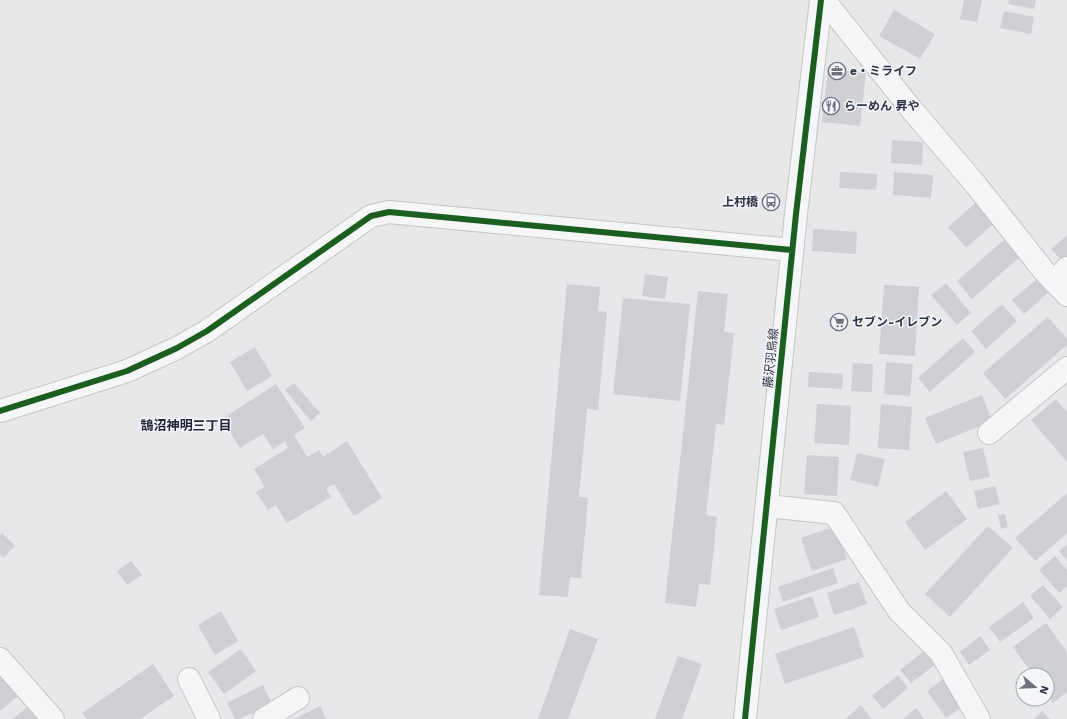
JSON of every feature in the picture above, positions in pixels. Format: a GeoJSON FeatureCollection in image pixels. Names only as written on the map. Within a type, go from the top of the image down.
{"type":"FeatureCollection","features":[{"type":"Feature","properties":{"kind":"street","name":"藤沢羽鳥線"},"geometry":{"type":"LineString","coordinates":[[745,719],[792,250],[821,0]]}},
{"type":"Feature","properties":{"kind":"street"},"geometry":{"type":"LineString","coordinates":[[824,0],[912,110],[976,185],[1022,245],[1063,282]]}},
{"type":"Feature","properties":{"kind":"street"},"geometry":{"type":"LineString","coordinates":[[0,411],[127,371],[177,348],[207,331],[371,216],[389,212],[792,250]]}},
{"type":"Feature","properties":{"kind":"street"},"geometry":{"type":"LineString","coordinates":[[990,433],[1067,368]]}},
{"type":"Feature","properties":{"kind":"street"},"geometry":{"type":"LineString","coordinates":[[767,506],[834,513],[899,611],[941,654],[979,719]]}},
{"type":"Feature","properties":{"kind":"street"},"geometry":{"type":"LineString","coordinates":[[0,659],[53,719]]}},
{"type":"Feature","properties":{"kind":"street"},"geometry":{"type":"LineString","coordinates":[[189,679],[209,719]]}},
{"type":"Feature","properties":{"kind":"street"},"geometry":{"type":"LineString","coordinates":[[264,719],[298,698]]}},
{"type":"Feature","properties":{"kind":"building"},"geometry":{"type":"Polygon","coordinates":[[[964,0],[982,0],[977,22],[960,19],[964,0]]]}},
{"type":"Feature","properties":{"kind":"building"},"geometry":{"type":"Polygon","coordinates":[[[1009,0],[1036,0],[1034,9],[1008,4],[1009,0]]]}},
{"type":"Feature","properties":{"kind":"building"},"geometry":{"type":"Polygon","coordinates":[[[894,10],[935,34],[920,59],[879,36],[894,10]]]}},
{"type":"Feature","properties":{"kind":"building"},"geometry":{"type":"Polygon","coordinates":[[[1004,11],[1034,17],[1031,34],[1000,28],[1004,11]]]}},
{"type":"Feature","properties":{"kind":"building"},"geometry":{"type":"Polygon","coordinates":[[[828,69],[866,73],[860,126],[822,122],[828,69]]]}},
{"type":"Feature","properties":{"kind":"building"},"geometry":{"type":"Polygon","coordinates":[[[892,140],[923,142],[922,165],[891,163],[892,140]]]}},
{"type":"Feature","properties":{"kind":"building"},"geometry":{"type":"Polygon","coordinates":[[[840,172],[877,174],[876,190],[839,188],[840,172]]]}},
{"type":"Feature","properties":{"kind":"building"},"geometry":{"type":"Polygon","coordinates":[[[894,172],[933,175],[931,198],[893,195],[894,172]]]}},
{"type":"Feature","properties":{"kind":"building"},"geometry":{"type":"Polygon","coordinates":[[[980,199],[998,220],[966,248],[948,227],[980,199]]]}},
{"type":"Feature","properties":{"kind":"building"},"geometry":{"type":"Polygon","coordinates":[[[813,229],[857,232],[856,254],[812,251],[813,229]]]}},
{"type":"Feature","properties":{"kind":"building"},"geometry":{"type":"Polygon","coordinates":[[[1067,235],[1067,259],[1063,262],[1051,249],[1067,235]]]}},
{"type":"Feature","properties":{"kind":"building"},"geometry":{"type":"Polygon","coordinates":[[[1004,240],[1019,258],[972,299],[957,281],[1004,240]]]}},
{"type":"Feature","properties":{"kind":"building"},"geometry":{"type":"Polygon","coordinates":[[[645,274],[668,277],[665,299],[642,296],[645,274]]]}},
{"type":"Feature","properties":{"kind":"building"},"geometry":{"type":"Polygon","coordinates":[[[1037,279],[1049,292],[1024,314],[1012,300],[1037,279]]]}},
{"type":"Feature","properties":{"kind":"building"},"geometry":{"type":"Polygon","coordinates":[[[946,283],[971,313],[957,325],[931,295],[946,283]]]}},
{"type":"Feature","properties":{"kind":"building"},"geometry":{"type":"Polygon","coordinates":[[[567,284],[600,287],[598,311],[607,312],[598,410],[587,409],[579,497],[588,498],[581,578],[570,577],[568,597],[539,595],[567,284]]]}},
{"type":"Feature","properties":{"kind":"building"},"geometry":{"type":"Polygon","coordinates":[[[884,285],[919,287],[915,356],[879,354],[884,285]]]}},
{"type":"Feature","properties":{"kind":"building"},"geometry":{"type":"Polygon","coordinates":[[[698,291],[728,294],[724,332],[734,333],[724,425],[716,424],[706,515],[717,517],[710,585],[699,584],[696,607],[665,603],[698,291]]]}},
{"type":"Feature","properties":{"kind":"building"},"geometry":{"type":"Polygon","coordinates":[[[623,298],[690,304],[680,401],[613,394],[623,298]]]}},
{"type":"Feature","properties":{"kind":"building"},"geometry":{"type":"Polygon","coordinates":[[[1002,304],[1017,321],[986,349],[971,331],[1002,304]]]}},
{"type":"Feature","properties":{"kind":"building"},"geometry":{"type":"Polygon","coordinates":[[[1048,317],[1067,339],[1067,345],[1005,399],[983,373],[1048,317]]]}},
{"type":"Feature","properties":{"kind":"building"},"geometry":{"type":"Polygon","coordinates":[[[963,338],[975,352],[930,392],[918,378],[963,338]]]}},
{"type":"Feature","properties":{"kind":"building"},"geometry":{"type":"Polygon","coordinates":[[[255,347],[272,376],[247,391],[230,362],[255,347]]]}},
{"type":"Feature","properties":{"kind":"building"},"geometry":{"type":"Polygon","coordinates":[[[886,362],[913,364],[910,396],[884,394],[886,362]]]}},
{"type":"Feature","properties":{"kind":"building"},"geometry":{"type":"Polygon","coordinates":[[[853,363],[873,364],[872,392],[851,391],[853,363]]]}},
{"type":"Feature","properties":{"kind":"building"},"geometry":{"type":"Polygon","coordinates":[[[809,372],[843,374],[842,389],[808,387],[809,372]]]}},
{"type":"Feature","properties":{"kind":"building"},"geometry":{"type":"Polygon","coordinates":[[[294,383],[320,413],[311,421],[285,390],[294,383]]]}},
{"type":"Feature","properties":{"kind":"building"},"geometry":{"type":"Polygon","coordinates":[[[276,384],[305,428],[294,435],[307,457],[319,450],[323,457],[347,441],[382,498],[354,516],[334,484],[326,489],[331,497],[287,523],[276,505],[268,510],[256,492],[265,487],[254,469],[288,448],[285,441],[273,449],[263,434],[240,448],[222,419],[276,384]]]}},
{"type":"Feature","properties":{"kind":"building"},"geometry":{"type":"Polygon","coordinates":[[[982,395],[992,421],[936,444],[925,418],[982,395]]]}},
{"type":"Feature","properties":{"kind":"building"},"geometry":{"type":"Polygon","coordinates":[[[1056,399],[1067,412],[1067,462],[1031,420],[1056,399]]]}},
{"type":"Feature","properties":{"kind":"building"},"geometry":{"type":"Polygon","coordinates":[[[817,404],[851,406],[849,445],[814,443],[817,404]]]}},
{"type":"Feature","properties":{"kind":"building"},"geometry":{"type":"Polygon","coordinates":[[[881,404],[912,407],[909,450],[878,448],[881,404]]]}},
{"type":"Feature","properties":{"kind":"building"},"geometry":{"type":"Polygon","coordinates":[[[983,448],[990,477],[970,481],[963,452],[983,448]]]}},
{"type":"Feature","properties":{"kind":"building"},"geometry":{"type":"Polygon","coordinates":[[[857,453],[885,459],[878,487],[850,480],[857,453]]]}},
{"type":"Feature","properties":{"kind":"building"},"geometry":{"type":"Polygon","coordinates":[[[807,455],[839,457],[837,496],[804,494],[807,455]]]}},
{"type":"Feature","properties":{"kind":"building"},"geometry":{"type":"Polygon","coordinates":[[[995,486],[1000,504],[978,509],[974,491],[995,486]]]}},
{"type":"Feature","properties":{"kind":"building"},"geometry":{"type":"Polygon","coordinates":[[[946,491],[967,519],[925,550],[905,522],[946,491]]]}},
{"type":"Feature","properties":{"kind":"building"},"geometry":{"type":"Polygon","coordinates":[[[1067,493],[1067,533],[1035,561],[1015,538],[1067,493]]]}},
{"type":"Feature","properties":{"kind":"building"},"geometry":{"type":"Polygon","coordinates":[[[1005,514],[1008,527],[1001,529],[998,515],[1005,514]]]}},
{"type":"Feature","properties":{"kind":"building"},"geometry":{"type":"Polygon","coordinates":[[[836,526],[847,559],[812,571],[801,538],[836,526]]]}},
{"type":"Feature","properties":{"kind":"building"},"geometry":{"type":"Polygon","coordinates":[[[988,526],[1013,548],[950,617],[925,594],[988,526]]]}},
{"type":"Feature","properties":{"kind":"building"},"geometry":{"type":"Polygon","coordinates":[[[2,533],[15,546],[3,558],[0,554],[0,535],[2,533]]]}},
{"type":"Feature","properties":{"kind":"building"},"geometry":{"type":"Polygon","coordinates":[[[1067,544],[1067,561],[1059,551],[1067,544]]]}},
{"type":"Feature","properties":{"kind":"building"},"geometry":{"type":"Polygon","coordinates":[[[1055,556],[1067,570],[1067,586],[1059,593],[1039,570],[1055,556]]]}},
{"type":"Feature","properties":{"kind":"building"},"geometry":{"type":"Polygon","coordinates":[[[131,561],[142,575],[127,585],[117,571],[131,561]]]}},
{"type":"Feature","properties":{"kind":"building"},"geometry":{"type":"Polygon","coordinates":[[[833,568],[838,583],[783,602],[778,587],[833,568]]]}},
{"type":"Feature","properties":{"kind":"building"},"geometry":{"type":"Polygon","coordinates":[[[859,582],[867,604],[834,615],[827,593],[859,582]]]}},
{"type":"Feature","properties":{"kind":"building"},"geometry":{"type":"Polygon","coordinates":[[[1043,585],[1063,607],[1050,619],[1030,596],[1043,585]]]}},
{"type":"Feature","properties":{"kind":"building"},"geometry":{"type":"Polygon","coordinates":[[[812,596],[819,617],[781,630],[774,609],[812,596]]]}},
{"type":"Feature","properties":{"kind":"building"},"geometry":{"type":"Polygon","coordinates":[[[1023,602],[1034,618],[1000,642],[989,627],[1023,602]]]}},
{"type":"Feature","properties":{"kind":"building"},"geometry":{"type":"Polygon","coordinates":[[[221,611],[238,641],[215,655],[198,625],[221,611]]]}},
{"type":"Feature","properties":{"kind":"building"},"geometry":{"type":"Polygon","coordinates":[[[1046,623],[1067,652],[1067,692],[1055,701],[1055,667],[1027,667],[1013,647],[1046,623]]]}},
{"type":"Feature","properties":{"kind":"building"},"geometry":{"type":"Polygon","coordinates":[[[854,627],[864,657],[785,684],[775,654],[854,627]]]}},
{"type":"Feature","properties":{"kind":"building"},"geometry":{"type":"Polygon","coordinates":[[[570,629],[598,639],[568,719],[538,719],[570,629]]]}},
{"type":"Feature","properties":{"kind":"building"},"geometry":{"type":"Polygon","coordinates":[[[980,636],[990,650],[969,665],[960,652],[980,636]]]}},
{"type":"Feature","properties":{"kind":"building"},"geometry":{"type":"Polygon","coordinates":[[[241,649],[256,671],[224,694],[208,672],[241,649]]]}},
{"type":"Feature","properties":{"kind":"building"},"geometry":{"type":"Polygon","coordinates":[[[926,649],[937,663],[911,683],[900,670],[926,649]]]}},
{"type":"Feature","properties":{"kind":"building"},"geometry":{"type":"Polygon","coordinates":[[[678,656],[702,664],[682,719],[655,719],[678,656]]]}},
{"type":"Feature","properties":{"kind":"building"},"geometry":{"type":"Polygon","coordinates":[[[153,664],[174,696],[140,719],[87,719],[82,713],[153,664]]]}},
{"type":"Feature","properties":{"kind":"building"},"geometry":{"type":"Polygon","coordinates":[[[0,673],[18,696],[0,711],[0,673]]]}},
{"type":"Feature","properties":{"kind":"building"},"geometry":{"type":"Polygon","coordinates":[[[898,675],[908,688],[883,709],[872,696],[898,675]]]}},
{"type":"Feature","properties":{"kind":"building"},"geometry":{"type":"Polygon","coordinates":[[[943,679],[963,706],[946,718],[927,691],[943,679]]]}},
{"type":"Feature","properties":{"kind":"building"},"geometry":{"type":"Polygon","coordinates":[[[263,685],[272,704],[239,719],[235,719],[227,703],[263,685]]]}},
{"type":"Feature","properties":{"kind":"building"},"geometry":{"type":"Polygon","coordinates":[[[861,705],[872,719],[845,719],[861,705]]]}},
{"type":"Feature","properties":{"kind":"building"},"geometry":{"type":"Polygon","coordinates":[[[29,706],[39,719],[12,719],[29,706]]]}},
{"type":"Feature","properties":{"kind":"building"},"geometry":{"type":"Polygon","coordinates":[[[320,706],[326,719],[294,719],[320,706]]]}},
{"type":"Feature","properties":{"kind":"building"},"geometry":{"type":"Polygon","coordinates":[[[916,708],[924,719],[903,719],[916,708]]]}},
{"type":"Feature","properties":{"kind":"building"},"geometry":{"type":"Polygon","coordinates":[[[1042,711],[1050,719],[1034,719],[1042,711]]]}},
{"type":"Feature","properties":{"kind":"cycle path"},"geometry":{"type":"LineString","coordinates":[[745,719],[796,214],[821,0]]}},
{"type":"Feature","properties":{"kind":"cycle path"},"geometry":{"type":"LineString","coordinates":[[0,411],[127,371],[177,348],[207,331],[371,216],[389,212],[792,250]]}},
{"type":"Feature","properties":{"kind":"place","name":"e・ミライフ"},"geometry":{"type":"Point","coordinates":[837,71]}},
{"type":"Feature","properties":{"kind":"place","name":"らーめん 昇や"},"geometry":{"type":"Point","coordinates":[831,106]}},
{"type":"Feature","properties":{"kind":"place","name":"上村橋"},"geometry":{"type":"Point","coordinates":[771,202]}},
{"type":"Feature","properties":{"kind":"place","name":"セブン-イレブン"},"geometry":{"type":"Point","coordinates":[839,322]}},
{"type":"Feature","properties":{"kind":"district","name":"鵠沼神明三丁目"},"geometry":{"type":"Point","coordinates":[186,425]}}]}
